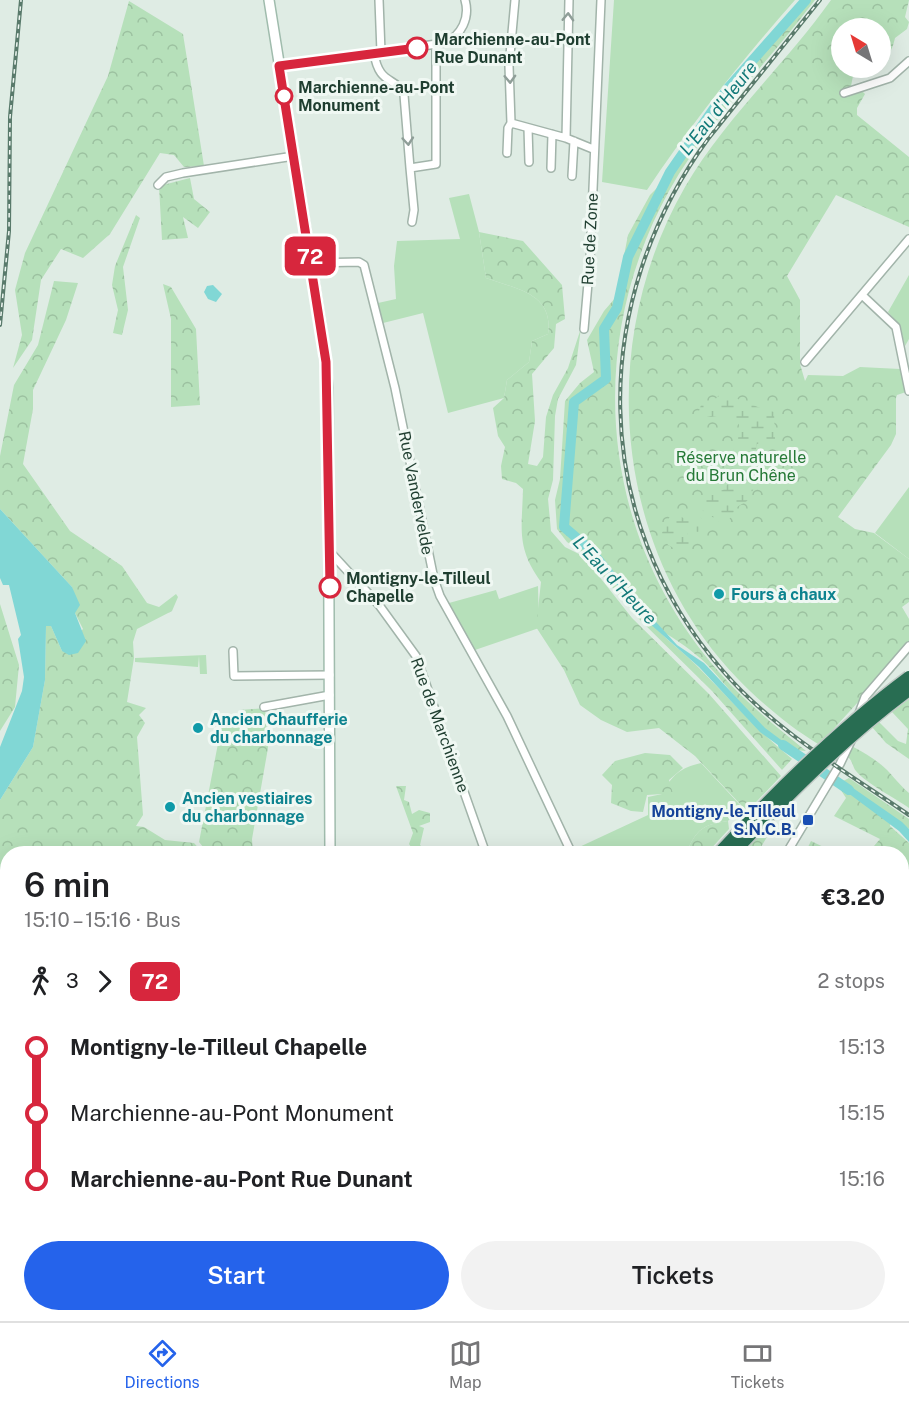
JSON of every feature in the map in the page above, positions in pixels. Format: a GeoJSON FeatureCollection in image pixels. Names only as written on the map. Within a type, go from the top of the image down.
{"type":"FeatureCollection","features":[{"type":"Feature","properties":{"kind":"highway"},"geometry":{"type":"LineString","coordinates":[[726,846],[810,758],[909,677]]}},
{"type":"Feature","properties":{"kind":"highway"},"geometry":{"type":"LineString","coordinates":[[740,846],[810,773],[879,712],[909,690]]}},
{"type":"Feature","properties":{"kind":"main road"},"geometry":{"type":"LineString","coordinates":[[269,0],[311,263],[328,388],[330,846]]}},
{"type":"Feature","properties":{"kind":"street"},"geometry":{"type":"LineString","coordinates":[[379,0],[377,53],[379,72],[401,89],[404,95],[414,210],[412,222]]}},
{"type":"Feature","properties":{"kind":"street"},"geometry":{"type":"LineString","coordinates":[[279,66],[436,46],[452,41],[465,24],[465,0]]}},
{"type":"Feature","properties":{"kind":"street"},"geometry":{"type":"LineString","coordinates":[[507,153],[508,128],[511,123],[509,66],[515,0]]}},
{"type":"Feature","properties":{"kind":"street"},"geometry":{"type":"LineString","coordinates":[[566,138],[569,0]]}},
{"type":"Feature","properties":{"kind":"street","name":"Rue de Zone"},"geometry":{"type":"LineString","coordinates":[[584,329],[590,260],[601,0]]}},
{"type":"Feature","properties":{"kind":"street"},"geometry":{"type":"LineString","coordinates":[[410,168],[436,164],[436,46]]}},
{"type":"Feature","properties":{"kind":"street"},"geometry":{"type":"LineString","coordinates":[[844,93],[890,78],[909,61]]}},
{"type":"Feature","properties":{"kind":"street"},"geometry":{"type":"LineString","coordinates":[[511,123],[566,138],[593,149]]}},
{"type":"Feature","properties":{"kind":"street"},"geometry":{"type":"LineString","coordinates":[[528,128],[529,162]]}},
{"type":"Feature","properties":{"kind":"street"},"geometry":{"type":"LineString","coordinates":[[551,168],[552,134]]}},
{"type":"Feature","properties":{"kind":"street"},"geometry":{"type":"LineString","coordinates":[[572,176],[574,141]]}},
{"type":"Feature","properties":{"kind":"street"},"geometry":{"type":"LineString","coordinates":[[158,185],[166,177],[183,172],[294,156]]}},
{"type":"Feature","properties":{"kind":"street"},"geometry":{"type":"LineString","coordinates":[[805,362],[909,239]]}},
{"type":"Feature","properties":{"kind":"street","name":"Rue Vandervelde"},"geometry":{"type":"LineString","coordinates":[[311,263],[359,262],[364,265],[395,388],[434,579],[440,596],[507,717],[568,846]]}},
{"type":"Feature","properties":{"kind":"street"},"geometry":{"type":"LineString","coordinates":[[862,295],[896,327],[909,391]]}},
{"type":"Feature","properties":{"kind":"street","name":"Rue de Marchienne"},"geometry":{"type":"LineString","coordinates":[[330,552],[348,568],[379,605],[416,656],[483,846]]}},
{"type":"Feature","properties":{"kind":"street"},"geometry":{"type":"LineString","coordinates":[[791,846],[852,738],[865,697],[909,646]]}},
{"type":"Feature","properties":{"kind":"street"},"geometry":{"type":"LineString","coordinates":[[233,651],[234,676],[330,675]]}},
{"type":"Feature","properties":{"kind":"street"},"geometry":{"type":"LineString","coordinates":[[264,706],[330,695]]}},
{"type":"Feature","properties":{"kind":"green space"},"geometry":{"type":"Polygon","coordinates":[[[614,0],[795,0],[718,93],[647,190],[602,182],[614,0]]]}},
{"type":"Feature","properties":{"kind":"green space"},"geometry":{"type":"Polygon","coordinates":[[[810,0],[815,0],[720,117],[669,191],[642,251],[624,313],[616,376],[617,439],[628,502],[649,562],[679,619],[719,672],[750,704],[806,751],[792,748],[778,740],[749,713],[711,668],[674,638],[658,630],[792,759],[782,770],[712,691],[637,617],[585,554],[567,542],[557,529],[555,500],[560,479],[565,401],[580,383],[594,372],[587,340],[604,311],[616,297],[628,235],[650,195],[677,168],[720,104],[810,0]]]}},
{"type":"Feature","properties":{"kind":"green space","name":"Réserve naturelle du Brun Chêne"},"geometry":{"type":"Polygon","coordinates":[[[831,0],[909,0],[905,17],[909,22],[907,29],[895,38],[891,50],[891,18],[831,18],[831,78],[853,78],[850,91],[861,90],[865,94],[857,108],[857,115],[909,157],[909,227],[836,195],[787,276],[800,300],[800,364],[805,381],[896,383],[896,434],[891,445],[838,517],[855,529],[874,533],[909,559],[909,602],[902,607],[909,619],[909,646],[829,734],[883,766],[909,793],[909,808],[861,776],[846,756],[818,744],[765,705],[737,678],[695,626],[664,568],[642,506],[631,442],[629,376],[638,311],[657,247],[685,187],[701,162],[718,138],[831,0]]]}},
{"type":"Feature","properties":{"kind":"green space"},"geometry":{"type":"Polygon","coordinates":[[[129,1],[183,34],[204,166],[184,167],[174,155],[160,153],[110,234],[83,258],[61,249],[41,280],[32,340],[13,368],[22,335],[15,290],[25,253],[108,76],[129,1]]]}},
{"type":"Feature","properties":{"kind":"green space"},"geometry":{"type":"Polygon","coordinates":[[[190,178],[194,199],[210,212],[198,228],[183,217],[188,238],[162,240],[159,186],[190,178]]]}},
{"type":"Feature","properties":{"kind":"green space"},"geometry":{"type":"Polygon","coordinates":[[[469,194],[479,232],[486,278],[520,290],[539,301],[548,320],[548,334],[532,341],[529,362],[507,380],[504,398],[448,413],[423,313],[383,323],[378,303],[396,299],[394,266],[397,241],[460,239],[449,198],[469,194]]]}},
{"type":"Feature","properties":{"kind":"green space"},"geometry":{"type":"Polygon","coordinates":[[[136,215],[140,218],[123,267],[128,310],[122,335],[113,333],[118,310],[112,285],[115,266],[136,215]]]}},
{"type":"Feature","properties":{"kind":"green space"},"geometry":{"type":"Polygon","coordinates":[[[479,232],[523,241],[562,285],[565,319],[556,324],[554,348],[532,374],[535,421],[528,464],[537,466],[543,457],[546,417],[553,395],[568,368],[581,328],[576,365],[558,399],[555,416],[553,480],[548,499],[551,531],[565,547],[583,556],[632,618],[709,694],[781,776],[738,821],[735,813],[741,805],[695,756],[659,728],[627,732],[601,720],[580,705],[564,670],[536,627],[541,582],[533,570],[522,538],[523,489],[516,483],[502,479],[501,466],[505,447],[498,436],[493,408],[504,398],[507,380],[529,362],[532,341],[548,334],[548,320],[539,301],[520,290],[486,278],[479,232]]]}},
{"type":"Feature","properties":{"kind":"green space"},"geometry":{"type":"Polygon","coordinates":[[[909,275],[909,339],[905,346],[900,326],[888,312],[909,275]]]}},
{"type":"Feature","properties":{"kind":"green space"},"geometry":{"type":"Polygon","coordinates":[[[54,281],[78,283],[66,320],[33,390],[33,409],[23,464],[70,531],[122,566],[147,603],[159,607],[176,594],[178,597],[172,611],[137,629],[133,642],[134,658],[127,702],[146,708],[139,715],[145,723],[137,737],[143,815],[136,826],[144,827],[165,840],[194,843],[197,846],[0,846],[0,800],[33,747],[45,680],[46,625],[51,626],[62,651],[83,629],[75,613],[72,587],[0,509],[0,456],[14,385],[38,345],[54,281]]]}},
{"type":"Feature","properties":{"kind":"green space"},"geometry":{"type":"Polygon","coordinates":[[[163,284],[171,287],[196,329],[200,405],[171,407],[171,319],[163,284]]]}},
{"type":"Feature","properties":{"kind":"green space"},"geometry":{"type":"Polygon","coordinates":[[[860,367],[900,369],[906,392],[897,395],[896,398],[846,397],[805,381],[808,375],[843,376],[860,367]]]}},
{"type":"Feature","properties":{"kind":"green space"},"geometry":{"type":"Polygon","coordinates":[[[720,394],[774,412],[775,439],[757,444],[752,467],[728,460],[738,441],[739,424],[728,414],[711,417],[698,414],[701,405],[712,403],[720,394]]]}},
{"type":"Feature","properties":{"kind":"green space"},"geometry":{"type":"Polygon","coordinates":[[[731,466],[759,479],[747,501],[737,507],[727,523],[720,522],[702,510],[709,493],[723,490],[729,482],[731,466]]]}},
{"type":"Feature","properties":{"kind":"green space"},"geometry":{"type":"Polygon","coordinates":[[[909,487],[909,559],[875,533],[909,487]]]}},
{"type":"Feature","properties":{"kind":"green space"},"geometry":{"type":"Polygon","coordinates":[[[678,515],[685,519],[698,515],[706,522],[698,532],[686,527],[693,545],[687,555],[668,545],[662,533],[670,516],[678,515]]]}},
{"type":"Feature","properties":{"kind":"green space"},"geometry":{"type":"Polygon","coordinates":[[[538,586],[539,628],[475,650],[449,603],[496,590],[499,599],[538,586]]]}},
{"type":"Feature","properties":{"kind":"green space"},"geometry":{"type":"Polygon","coordinates":[[[0,604],[19,665],[15,707],[0,731],[0,604]]]}},
{"type":"Feature","properties":{"kind":"green space"},"geometry":{"type":"Polygon","coordinates":[[[206,655],[207,674],[200,674],[199,656],[198,667],[135,662],[135,658],[206,655]]]}},
{"type":"Feature","properties":{"kind":"green space"},"geometry":{"type":"Polygon","coordinates":[[[909,699],[909,759],[886,743],[872,727],[879,722],[898,741],[906,744],[908,729],[892,712],[909,699]]]}},
{"type":"Feature","properties":{"kind":"green space"},"geometry":{"type":"Polygon","coordinates":[[[265,708],[268,748],[252,846],[202,846],[199,842],[221,728],[239,722],[240,710],[265,708]]]}},
{"type":"Feature","properties":{"kind":"green space"},"geometry":{"type":"Polygon","coordinates":[[[645,753],[670,755],[683,768],[669,780],[674,797],[662,794],[647,795],[643,812],[631,811],[611,803],[612,785],[602,775],[615,761],[645,753]]]}},
{"type":"Feature","properties":{"kind":"green space"},"geometry":{"type":"Polygon","coordinates":[[[701,763],[741,806],[728,821],[712,824],[701,830],[690,846],[581,846],[648,815],[648,797],[662,794],[677,773],[701,763]]]}},
{"type":"Feature","properties":{"kind":"green space"},"geometry":{"type":"Polygon","coordinates":[[[849,778],[909,819],[909,829],[891,816],[890,826],[909,843],[909,846],[874,846],[880,839],[834,816],[846,798],[837,784],[849,778]]]}},
{"type":"Feature","properties":{"kind":"green space"},"geometry":{"type":"Polygon","coordinates":[[[396,786],[406,786],[404,800],[409,802],[412,814],[419,810],[430,813],[430,822],[419,826],[424,828],[421,846],[409,844],[413,833],[396,786]]]}},
{"type":"Feature","properties":{"kind":"green space"},"geometry":{"type":"Polygon","coordinates":[[[728,821],[729,829],[713,846],[690,846],[697,833],[712,824],[728,821]]]}},
{"type":"Feature","properties":{"kind":"green space"},"geometry":{"type":"Polygon","coordinates":[[[770,826],[770,832],[762,846],[749,846],[770,826]]]}},
{"type":"Feature","properties":{"kind":"green space"},"geometry":{"type":"Polygon","coordinates":[[[811,841],[821,846],[808,846],[811,841]]]}},
{"type":"Feature","properties":{"kind":"water"},"geometry":{"type":"Polygon","coordinates":[[[213,285],[222,294],[216,302],[208,299],[204,292],[207,286],[213,285]]]}},
{"type":"Feature","properties":{"kind":"water"},"geometry":{"type":"Polygon","coordinates":[[[0,509],[72,587],[80,605],[75,613],[86,641],[78,653],[69,655],[62,651],[51,626],[46,626],[45,680],[33,747],[0,800],[0,747],[22,691],[24,677],[18,639],[21,635],[9,585],[3,585],[0,578],[0,509]]]}},
{"type":"Feature","properties":{"kind":"water"},"geometry":{"type":"Polygon","coordinates":[[[577,534],[600,554],[635,599],[677,645],[704,663],[765,728],[796,751],[793,756],[760,732],[699,667],[649,623],[596,560],[573,539],[577,534]]]}},
{"type":"Feature","properties":{"kind":"water"},"geometry":{"type":"Polygon","coordinates":[[[840,779],[902,822],[909,829],[909,842],[899,831],[836,784],[840,779]]]}},
{"type":"Feature","properties":{"kind":"waterway","name":"L'Eau d'Heure"},"geometry":{"type":"LineString","coordinates":[[585,545],[564,527],[574,402],[606,379],[604,329],[617,308],[628,257],[670,172],[728,88],[806,0]]}},
{"type":"Feature","properties":{"kind":"waterway","name":"L'Eau d'Heure"},"geometry":{"type":"LineString","coordinates":[[783,745],[849,790]]}},
{"type":"Feature","properties":{"kind":"railway"},"geometry":{"type":"LineString","coordinates":[[0,325],[9,231],[10,117],[21,0]]}},
{"type":"Feature","properties":{"kind":"railway"},"geometry":{"type":"LineString","coordinates":[[820,0],[708,139],[669,202],[641,269],[625,338],[620,408],[628,478],[647,545],[679,610],[723,671],[765,712],[811,749],[909,815]]}},
{"type":"Feature","properties":{"kind":"bus line","name":"72"},"geometry":{"type":"LineString","coordinates":[[330,587],[330,462],[326,362],[279,66],[417,48]]}},
{"type":"Feature","properties":{"kind":"place","name":"Marchienne-au-Pont Rue Dunant"},"geometry":{"type":"Point","coordinates":[417,48]}},
{"type":"Feature","properties":{"kind":"place","name":"Marchienne-au-Pont Monument"},"geometry":{"type":"Point","coordinates":[284,96]}},
{"type":"Feature","properties":{"kind":"place","name":"Montigny-le-Tilleul Chapelle"},"geometry":{"type":"Point","coordinates":[330,587]}},
{"type":"Feature","properties":{"kind":"place","name":"Fours à chaux"},"geometry":{"type":"Point","coordinates":[719,594]}},
{"type":"Feature","properties":{"kind":"place","name":"Ancien Chaufferie du charbonnage"},"geometry":{"type":"Point","coordinates":[198,728]}},
{"type":"Feature","properties":{"kind":"place","name":"Ancien vestiaires du charbonnage"},"geometry":{"type":"Point","coordinates":[170,807]}},
{"type":"Feature","properties":{"kind":"place","name":"Montigny-le-Tilleul S.N.C.B."},"geometry":{"type":"Point","coordinates":[808,820]}}]}
